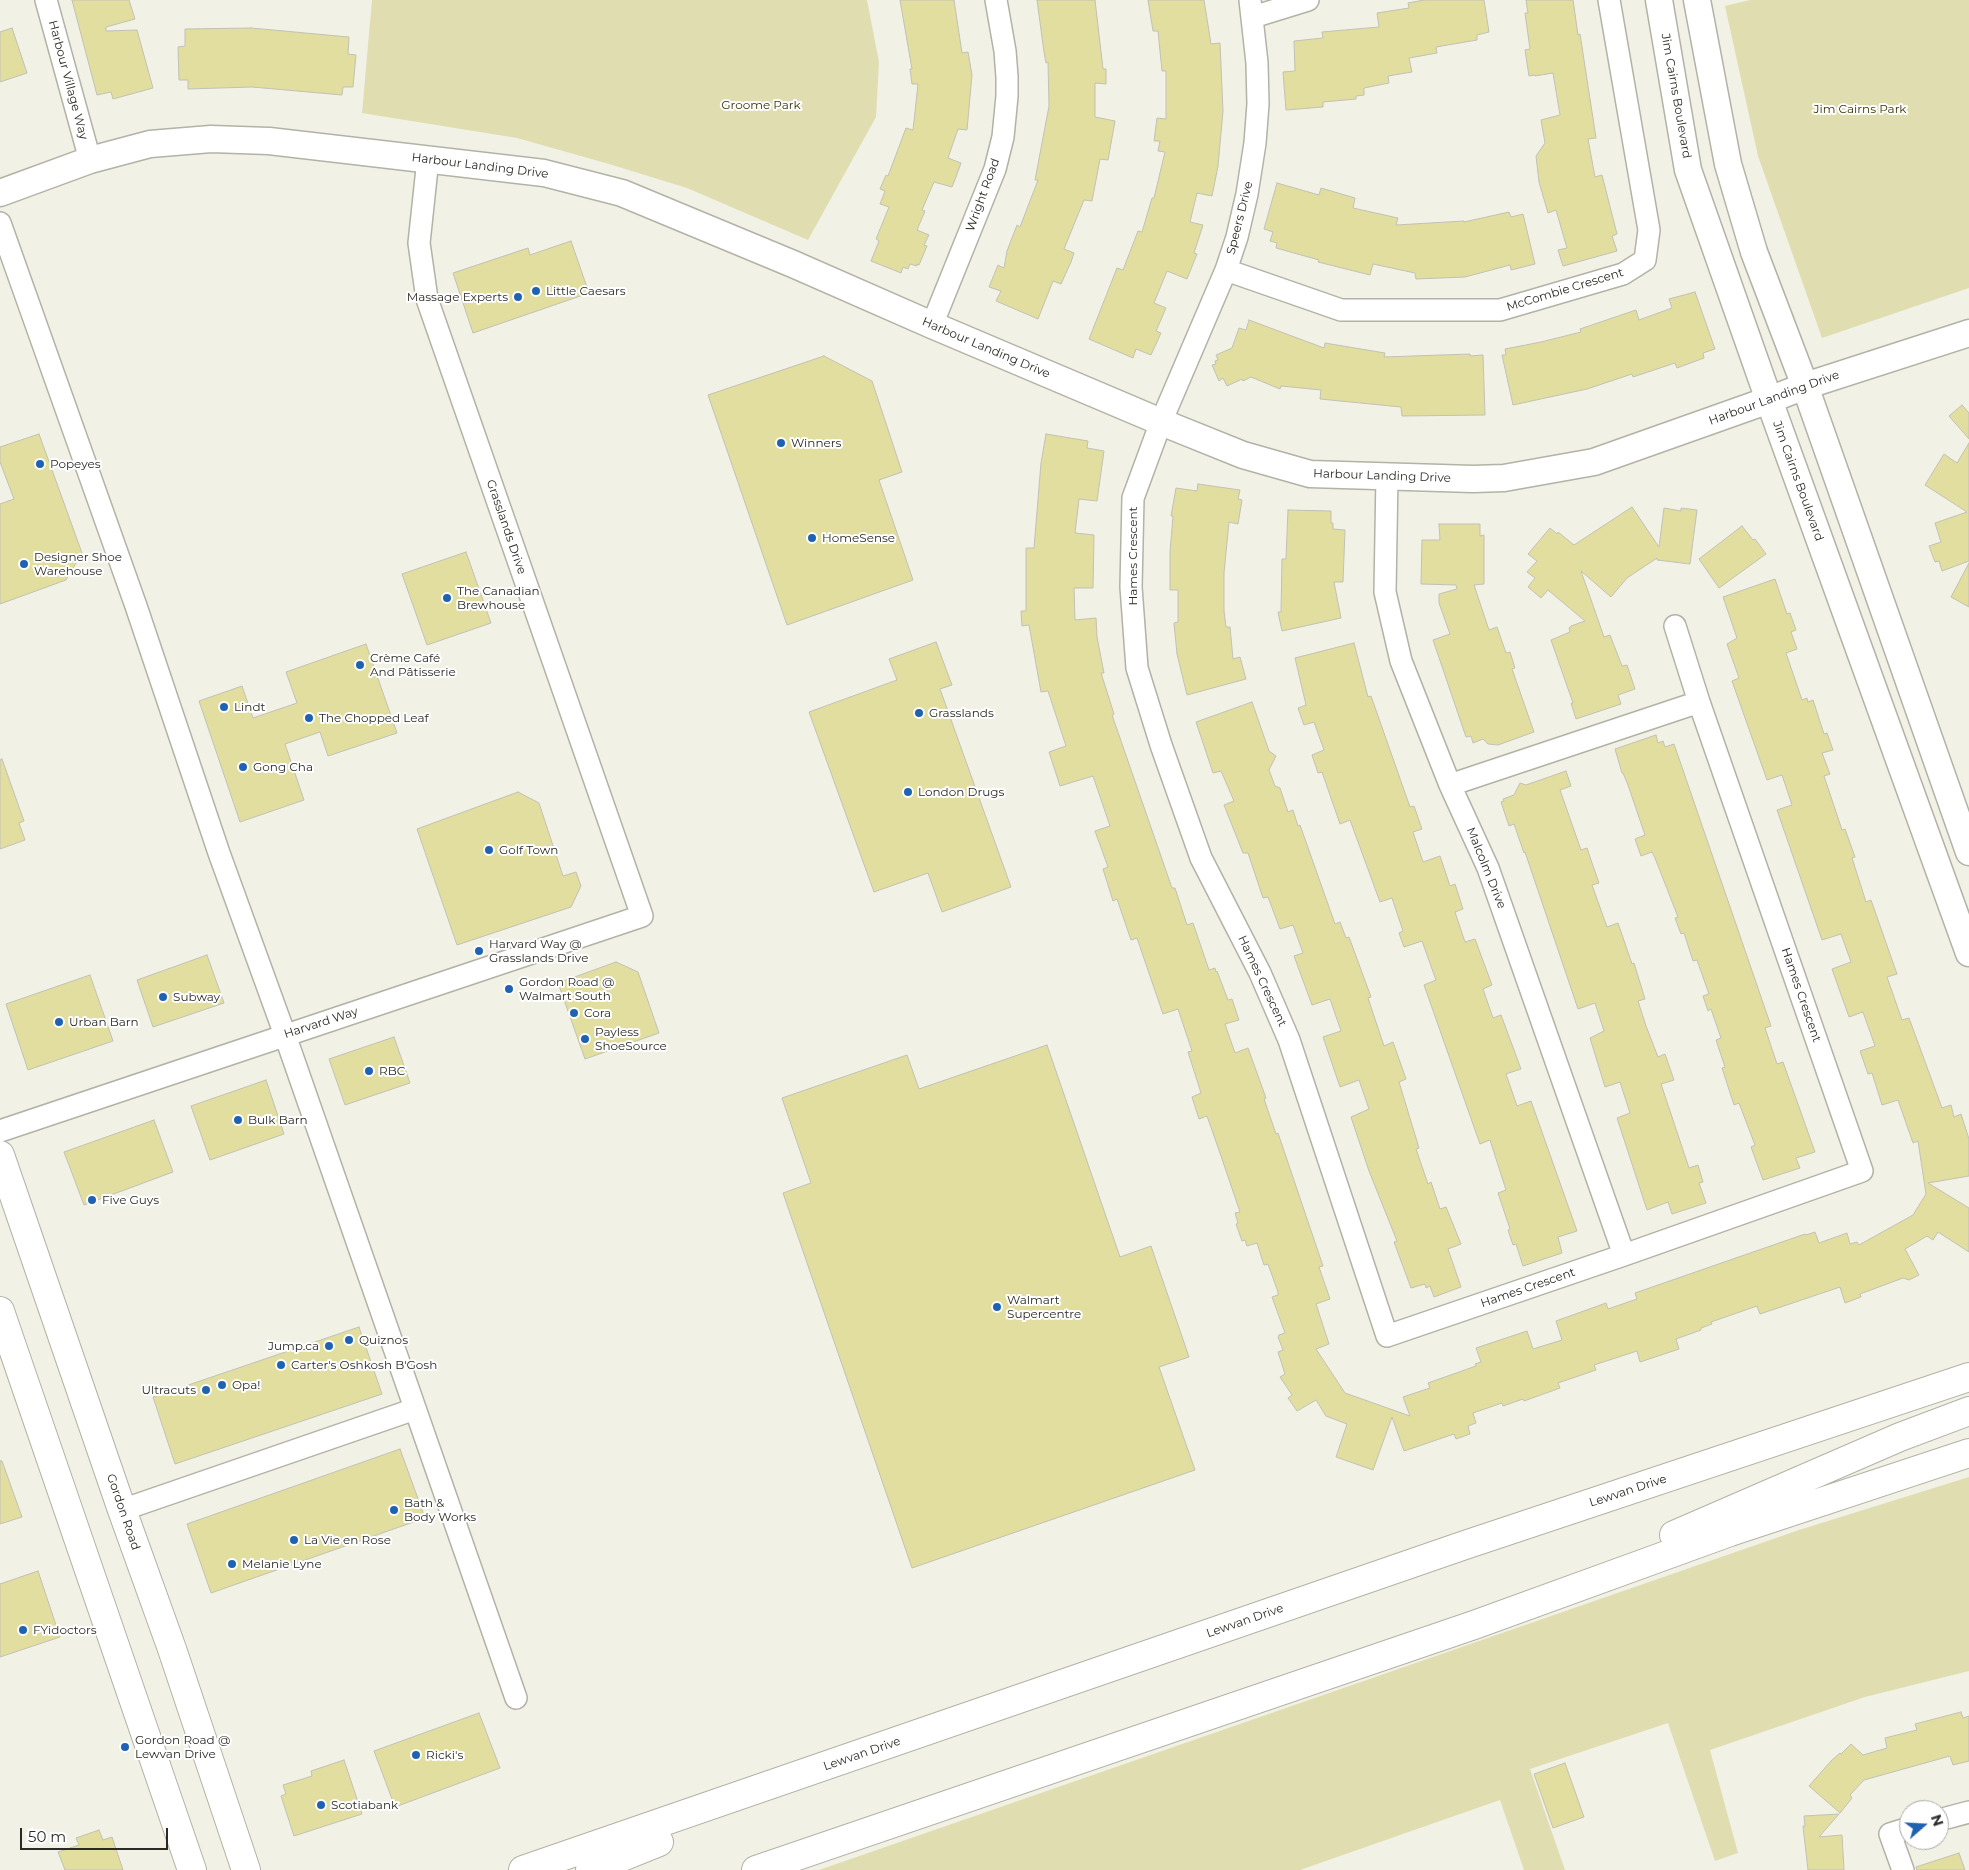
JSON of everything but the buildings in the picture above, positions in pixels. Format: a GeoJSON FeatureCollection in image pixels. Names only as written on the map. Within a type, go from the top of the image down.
{"type":"FeatureCollection","features":[{"type":"Feature","properties":{"kind":"main road","name":"Gordon Road"},"geometry":{"type":"LineString","coordinates":[[0,1155],[122,1510],[172,1648],[246,1870]]}},
{"type":"Feature","properties":{"kind":"main road"},"geometry":{"type":"LineString","coordinates":[[0,1311],[192,1870]]}},
{"type":"Feature","properties":{"kind":"main road","name":"Lewvan Drive"},"geometry":{"type":"LineString","coordinates":[[523,1870],[1465,1545],[1969,1377]]}},
{"type":"Feature","properties":{"kind":"main road"},"geometry":{"type":"LineString","coordinates":[[1474,1625],[1726,1512],[1900,1437],[1969,1411]]}},
{"type":"Feature","properties":{"kind":"main road"},"geometry":{"type":"LineString","coordinates":[[756,1870],[1474,1625],[1730,1532],[1969,1453]]}},
{"type":"Feature","properties":{"kind":"main road"},"geometry":{"type":"LineString","coordinates":[[590,1870],[898,1742]]}},
{"type":"Feature","properties":{"kind":"street","name":"Harbour Village Way"},"geometry":{"type":"LineString","coordinates":[[46,0],[90,160]]}},
{"type":"Feature","properties":{"kind":"street","name":"Wright Road"},"geometry":{"type":"LineString","coordinates":[[932,325],[995,169],[1003,137],[1007,77],[1005,51],[996,0]]}},
{"type":"Feature","properties":{"kind":"street"},"geometry":{"type":"LineString","coordinates":[[1252,8],[1308,0]]}},
{"type":"Feature","properties":{"kind":"street","name":"McCombie Crescent"},"geometry":{"type":"LineString","coordinates":[[1226,270],[1341,310],[1500,310],[1622,274],[1645,260],[1649,230],[1609,0]]}},
{"type":"Feature","properties":{"kind":"street","name":"Jim Cairns Boulevard"},"geometry":{"type":"LineString","coordinates":[[1659,0],[1688,170],[1969,953]]}},
{"type":"Feature","properties":{"kind":"street"},"geometry":{"type":"LineString","coordinates":[[1697,0],[1728,164],[1754,252],[1804,386],[1969,852]]}},
{"type":"Feature","properties":{"kind":"street","name":"Speers Drive"},"geometry":{"type":"LineString","coordinates":[[1161,422],[1226,270],[1238,237],[1255,143],[1258,104],[1252,8]]}},
{"type":"Feature","properties":{"kind":"street","name":"Harbour Landing Drive"},"geometry":{"type":"LineString","coordinates":[[0,193],[90,160],[150,144],[211,138],[269,141],[544,173],[622,193],[793,264],[1161,422],[1243,455],[1310,474],[1473,479],[1504,478],[1594,462],[1804,386],[1969,333]]}},
{"type":"Feature","properties":{"kind":"street","name":"Grasslands Drive"},"geometry":{"type":"LineString","coordinates":[[428,159],[419,243],[427,299],[642,916]]}},
{"type":"Feature","properties":{"kind":"street"},"geometry":{"type":"LineString","coordinates":[[0,223],[136,606],[220,853],[516,1698]]}},
{"type":"Feature","properties":{"kind":"street","name":"Hames Crescent"},"geometry":{"type":"LineString","coordinates":[[1161,422],[1133,498],[1131,587],[1137,668],[1201,858],[1260,973],[1289,1040],[1387,1336],[1862,1171],[1699,702]]}},
{"type":"Feature","properties":{"kind":"street","name":"Malcolm Drive"},"geometry":{"type":"LineString","coordinates":[[1387,475],[1385,592],[1401,661],[1450,785],[1488,868],[1624,1255]]}},
{"type":"Feature","properties":{"kind":"street"},"geometry":{"type":"LineString","coordinates":[[1450,785],[1699,702],[1676,626]]}},
{"type":"Feature","properties":{"kind":"street","name":"Harvard Way"},"geometry":{"type":"LineString","coordinates":[[0,1131],[642,916]]}},
{"type":"Feature","properties":{"kind":"street"},"geometry":{"type":"LineString","coordinates":[[122,1510],[416,1409]]}},
{"type":"Feature","properties":{"kind":"street"},"geometry":{"type":"LineString","coordinates":[[1949,1817],[1969,1812]]}},
{"type":"Feature","properties":{"kind":"street"},"geometry":{"type":"LineString","coordinates":[[1899,1831],[1890,1834],[1903,1870]]}},
{"type":"Feature","properties":{"kind":"green space","name":"Groome Park"},"geometry":{"type":"Polygon","coordinates":[[[372,0],[867,0],[879,62],[876,117],[808,240],[687,188],[609,164],[517,138],[362,113],[372,0]]]}},
{"type":"Feature","properties":{"kind":"green space","name":"Jim Cairns Park"},"geometry":{"type":"Polygon","coordinates":[[[1750,0],[1969,0],[1969,288],[1822,338],[1758,156],[1725,6],[1750,0]]]}},
{"type":"Feature","properties":{"kind":"green space"},"geometry":{"type":"Polygon","coordinates":[[[1969,1477],[1969,1671],[1865,1697],[1710,1750],[1738,1853],[1715,1861],[1668,1723],[1530,1769],[1565,1870],[1524,1870],[1500,1800],[1300,1870],[819,1870],[1799,1530],[1969,1477]]]}},
{"type":"Feature","properties":{"kind":"place","name":"Little Caesars"},"geometry":{"type":"Point","coordinates":[536,291]}},
{"type":"Feature","properties":{"kind":"place","name":"Massage Experts"},"geometry":{"type":"Point","coordinates":[518,297]}},
{"type":"Feature","properties":{"kind":"place","name":"Winners"},"geometry":{"type":"Point","coordinates":[781,443]}},
{"type":"Feature","properties":{"kind":"place","name":"Popeyes"},"geometry":{"type":"Point","coordinates":[40,464]}},
{"type":"Feature","properties":{"kind":"place","name":"HomeSense"},"geometry":{"type":"Point","coordinates":[812,538]}},
{"type":"Feature","properties":{"kind":"place","name":"Designer Shoe Warehouse"},"geometry":{"type":"Point","coordinates":[24,564]}},
{"type":"Feature","properties":{"kind":"place","name":"The Canadian Brewhouse"},"geometry":{"type":"Point","coordinates":[447,598]}},
{"type":"Feature","properties":{"kind":"place","name":"Crème Café And Pâtisserie"},"geometry":{"type":"Point","coordinates":[360,665]}},
{"type":"Feature","properties":{"kind":"place","name":"Lindt"},"geometry":{"type":"Point","coordinates":[224,707]}},
{"type":"Feature","properties":{"kind":"place","name":"Grasslands"},"geometry":{"type":"Point","coordinates":[919,713]}},
{"type":"Feature","properties":{"kind":"place","name":"The Chopped Leaf"},"geometry":{"type":"Point","coordinates":[309,718]}},
{"type":"Feature","properties":{"kind":"place","name":"Gong Cha"},"geometry":{"type":"Point","coordinates":[243,767]}},
{"type":"Feature","properties":{"kind":"place","name":"London Drugs"},"geometry":{"type":"Point","coordinates":[908,792]}},
{"type":"Feature","properties":{"kind":"place","name":"Golf Town"},"geometry":{"type":"Point","coordinates":[489,850]}},
{"type":"Feature","properties":{"kind":"place","name":"Harvard Way @ Grasslands Drive"},"geometry":{"type":"Point","coordinates":[479,951]}},
{"type":"Feature","properties":{"kind":"place","name":"Gordon Road @ Walmart South"},"geometry":{"type":"Point","coordinates":[509,989]}},
{"type":"Feature","properties":{"kind":"place","name":"Subway"},"geometry":{"type":"Point","coordinates":[163,997]}},
{"type":"Feature","properties":{"kind":"place","name":"Cora"},"geometry":{"type":"Point","coordinates":[574,1013]}},
{"type":"Feature","properties":{"kind":"place","name":"Urban Barn"},"geometry":{"type":"Point","coordinates":[59,1022]}},
{"type":"Feature","properties":{"kind":"place","name":"Payless ShoeSource"},"geometry":{"type":"Point","coordinates":[585,1039]}},
{"type":"Feature","properties":{"kind":"place","name":"RBC"},"geometry":{"type":"Point","coordinates":[369,1071]}},
{"type":"Feature","properties":{"kind":"place","name":"Bulk Barn"},"geometry":{"type":"Point","coordinates":[238,1120]}},
{"type":"Feature","properties":{"kind":"place","name":"Five Guys"},"geometry":{"type":"Point","coordinates":[92,1200]}},
{"type":"Feature","properties":{"kind":"place","name":"Walmart Supercentre"},"geometry":{"type":"Point","coordinates":[997,1307]}},
{"type":"Feature","properties":{"kind":"place","name":"Quiznos"},"geometry":{"type":"Point","coordinates":[349,1340]}},
{"type":"Feature","properties":{"kind":"place","name":"Jump.ca"},"geometry":{"type":"Point","coordinates":[329,1346]}},
{"type":"Feature","properties":{"kind":"place","name":"Carter's Oshkosh B'Gosh"},"geometry":{"type":"Point","coordinates":[281,1365]}},
{"type":"Feature","properties":{"kind":"place","name":"Opa!"},"geometry":{"type":"Point","coordinates":[222,1385]}},
{"type":"Feature","properties":{"kind":"place","name":"Ultracuts"},"geometry":{"type":"Point","coordinates":[206,1390]}},
{"type":"Feature","properties":{"kind":"place","name":"Bath & Body Works"},"geometry":{"type":"Point","coordinates":[394,1510]}},
{"type":"Feature","properties":{"kind":"place","name":"La Vie en Rose"},"geometry":{"type":"Point","coordinates":[294,1540]}},
{"type":"Feature","properties":{"kind":"place","name":"Melanie Lyne"},"geometry":{"type":"Point","coordinates":[232,1564]}},
{"type":"Feature","properties":{"kind":"place","name":"FYidoctors"},"geometry":{"type":"Point","coordinates":[23,1630]}},
{"type":"Feature","properties":{"kind":"place","name":"Gordon Road @ Lewvan Drive"},"geometry":{"type":"Point","coordinates":[125,1747]}},
{"type":"Feature","properties":{"kind":"place","name":"Ricki's"},"geometry":{"type":"Point","coordinates":[416,1755]}},
{"type":"Feature","properties":{"kind":"place","name":"Scotiabank"},"geometry":{"type":"Point","coordinates":[321,1805]}}]}
